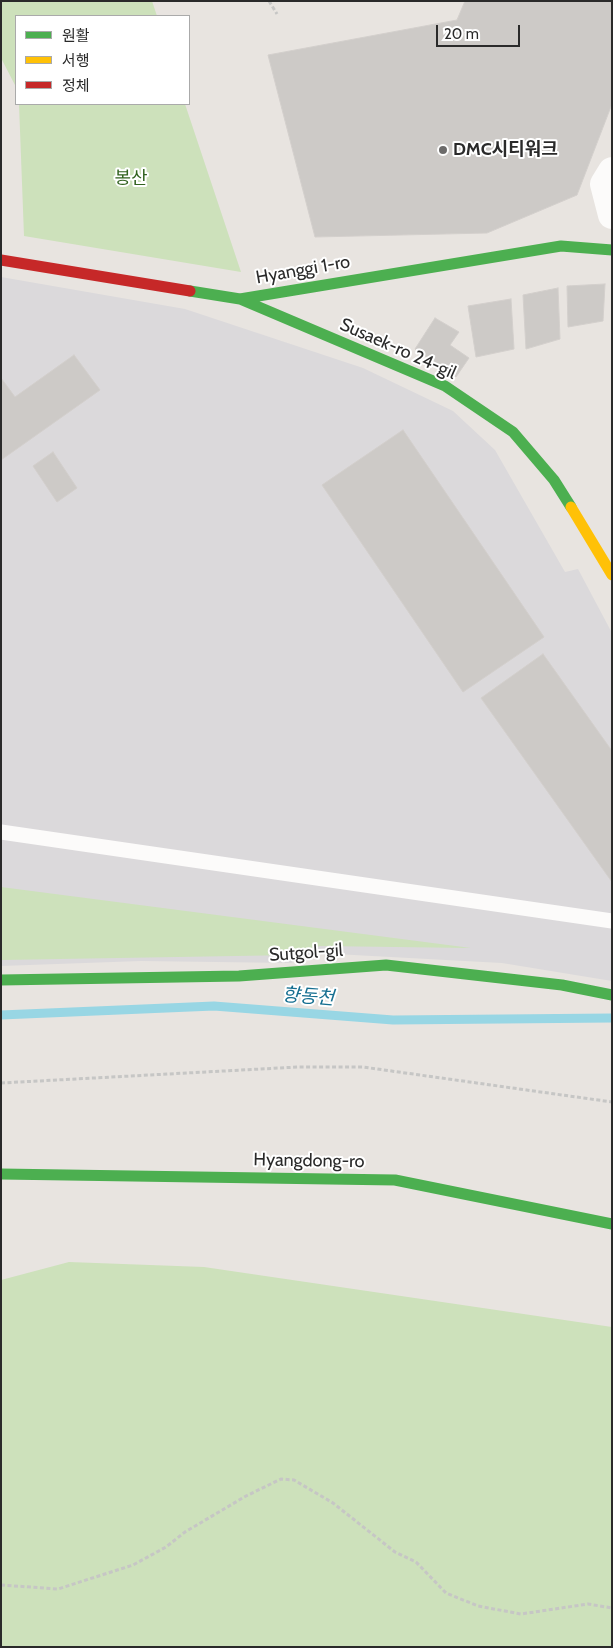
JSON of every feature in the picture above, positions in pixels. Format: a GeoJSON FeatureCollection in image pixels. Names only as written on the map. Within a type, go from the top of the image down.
{"type":"FeatureCollection","features":[{"type":"Feature","properties":{"kind":"street"},"geometry":{"type":"LineString","coordinates":[[612,171],[604,184],[612,215]]}},
{"type":"Feature","properties":{"kind":"street","name":"Hyanggi 1-ro"},"geometry":{"type":"LineString","coordinates":[[1,260],[240,299],[561,246],[612,250]]}},
{"type":"Feature","properties":{"kind":"street","name":"Susaek-ro 24-gil"},"geometry":{"type":"LineString","coordinates":[[240,299],[445,386],[513,432],[554,480],[612,576]]}},
{"type":"Feature","properties":{"kind":"street","name":"Sutgol-gil"},"geometry":{"type":"LineString","coordinates":[[1,980],[239,976],[386,965],[562,985],[612,995]]}},
{"type":"Feature","properties":{"kind":"street","name":"Hyangdong-ro"},"geometry":{"type":"LineString","coordinates":[[1,1174],[395,1180],[612,1224]]}},
{"type":"Feature","properties":{"kind":"street"},"geometry":{"type":"LineString","coordinates":[[600,1221],[612,1231]]}},
{"type":"Feature","properties":{"kind":"lane"},"geometry":{"type":"LineString","coordinates":[[1,832],[612,921]]}},
{"type":"Feature","properties":{"kind":"path"},"geometry":{"type":"LineString","coordinates":[[269,1],[277,14]]}},
{"type":"Feature","properties":{"kind":"path"},"geometry":{"type":"LineString","coordinates":[[1,1083],[298,1067],[363,1066],[612,1102]]}},
{"type":"Feature","properties":{"kind":"path"},"geometry":{"type":"LineString","coordinates":[[1,1585],[58,1590],[133,1565],[166,1547],[184,1532],[246,1496],[281,1479],[294,1480],[333,1504],[395,1552],[416,1562],[446,1593],[478,1606],[521,1614],[588,1604],[612,1608]]}},
{"type":"Feature","properties":{"kind":"shaded area"},"geometry":{"type":"Polygon","coordinates":[[[1,277],[185,309],[363,368],[453,411],[495,450],[565,572],[578,569],[612,633],[612,981],[502,963],[317,953],[291,963],[141,961],[1,966],[1,277]]]}},
{"type":"Feature","properties":{"kind":"green space"},"geometry":{"type":"Polygon","coordinates":[[[1,1],[152,1],[157,15],[15,15],[15,85],[1,58],[1,1]]]}},
{"type":"Feature","properties":{"kind":"green space","name":"봉산"},"geometry":{"type":"Polygon","coordinates":[[[19,105],[185,105],[241,272],[24,236],[19,105]]]}},
{"type":"Feature","properties":{"kind":"green space"},"geometry":{"type":"Polygon","coordinates":[[[1,887],[471,948],[320,946],[294,955],[1,960],[1,887]]]}},
{"type":"Feature","properties":{"kind":"green space"},"geometry":{"type":"Polygon","coordinates":[[[69,1262],[204,1267],[612,1327],[612,1647],[1,1647],[1,1280],[69,1262]]]}},
{"type":"Feature","properties":{"kind":"building","name":"DMC시티워크"},"geometry":{"type":"Polygon","coordinates":[[[465,1],[612,1],[612,104],[577,195],[487,233],[315,237],[268,55],[457,20],[465,1]]]}},
{"type":"Feature","properties":{"kind":"building"},"geometry":{"type":"Polygon","coordinates":[[[605,284],[603,321],[568,327],[567,286],[605,284]]]}},
{"type":"Feature","properties":{"kind":"building"},"geometry":{"type":"Polygon","coordinates":[[[558,288],[560,339],[526,349],[523,295],[558,288]]]}},
{"type":"Feature","properties":{"kind":"building"},"geometry":{"type":"Polygon","coordinates":[[[511,299],[514,349],[476,357],[468,306],[511,299]]]}},
{"type":"Feature","properties":{"kind":"building"},"geometry":{"type":"Polygon","coordinates":[[[435,318],[459,332],[450,345],[469,358],[456,377],[415,349],[435,318]]]}},
{"type":"Feature","properties":{"kind":"building"},"geometry":{"type":"Polygon","coordinates":[[[74,355],[100,390],[1,460],[1,378],[15,397],[74,355]]]}},
{"type":"Feature","properties":{"kind":"building"},"geometry":{"type":"Polygon","coordinates":[[[403,430],[544,637],[463,692],[322,485],[403,430]]]}},
{"type":"Feature","properties":{"kind":"building"},"geometry":{"type":"Polygon","coordinates":[[[53,452],[77,488],[57,502],[33,466],[53,452]]]}},
{"type":"Feature","properties":{"kind":"building"},"geometry":{"type":"Polygon","coordinates":[[[543,654],[612,751],[612,882],[481,698],[543,654]]]}},
{"type":"Feature","properties":{"kind":"waterway","name":"향동천"},"geometry":{"type":"LineString","coordinates":[[1,1015],[214,1006],[393,1020],[612,1018]]}},
{"type":"Feature","properties":{"kind":"traffic: fast"},"geometry":{"type":"LineString","coordinates":[[190,291],[240,299],[561,246],[612,250]]}},
{"type":"Feature","properties":{"kind":"traffic: fast"},"geometry":{"type":"LineString","coordinates":[[240,299],[445,386],[513,432],[554,480],[571,507]]}},
{"type":"Feature","properties":{"kind":"traffic: fast"},"geometry":{"type":"LineString","coordinates":[[1,980],[239,976],[386,965],[562,985],[612,995]]}},
{"type":"Feature","properties":{"kind":"traffic: fast"},"geometry":{"type":"LineString","coordinates":[[1,1174],[395,1180],[612,1224]]}},
{"type":"Feature","properties":{"kind":"traffic: slow"},"geometry":{"type":"LineString","coordinates":[[571,507],[612,575]]}},
{"type":"Feature","properties":{"kind":"traffic: jam"},"geometry":{"type":"LineString","coordinates":[[1,260],[190,291]]}},
{"type":"Feature","properties":{"kind":"place","name":"DMC시티워크"},"geometry":{"type":"Point","coordinates":[443,150]}}]}
